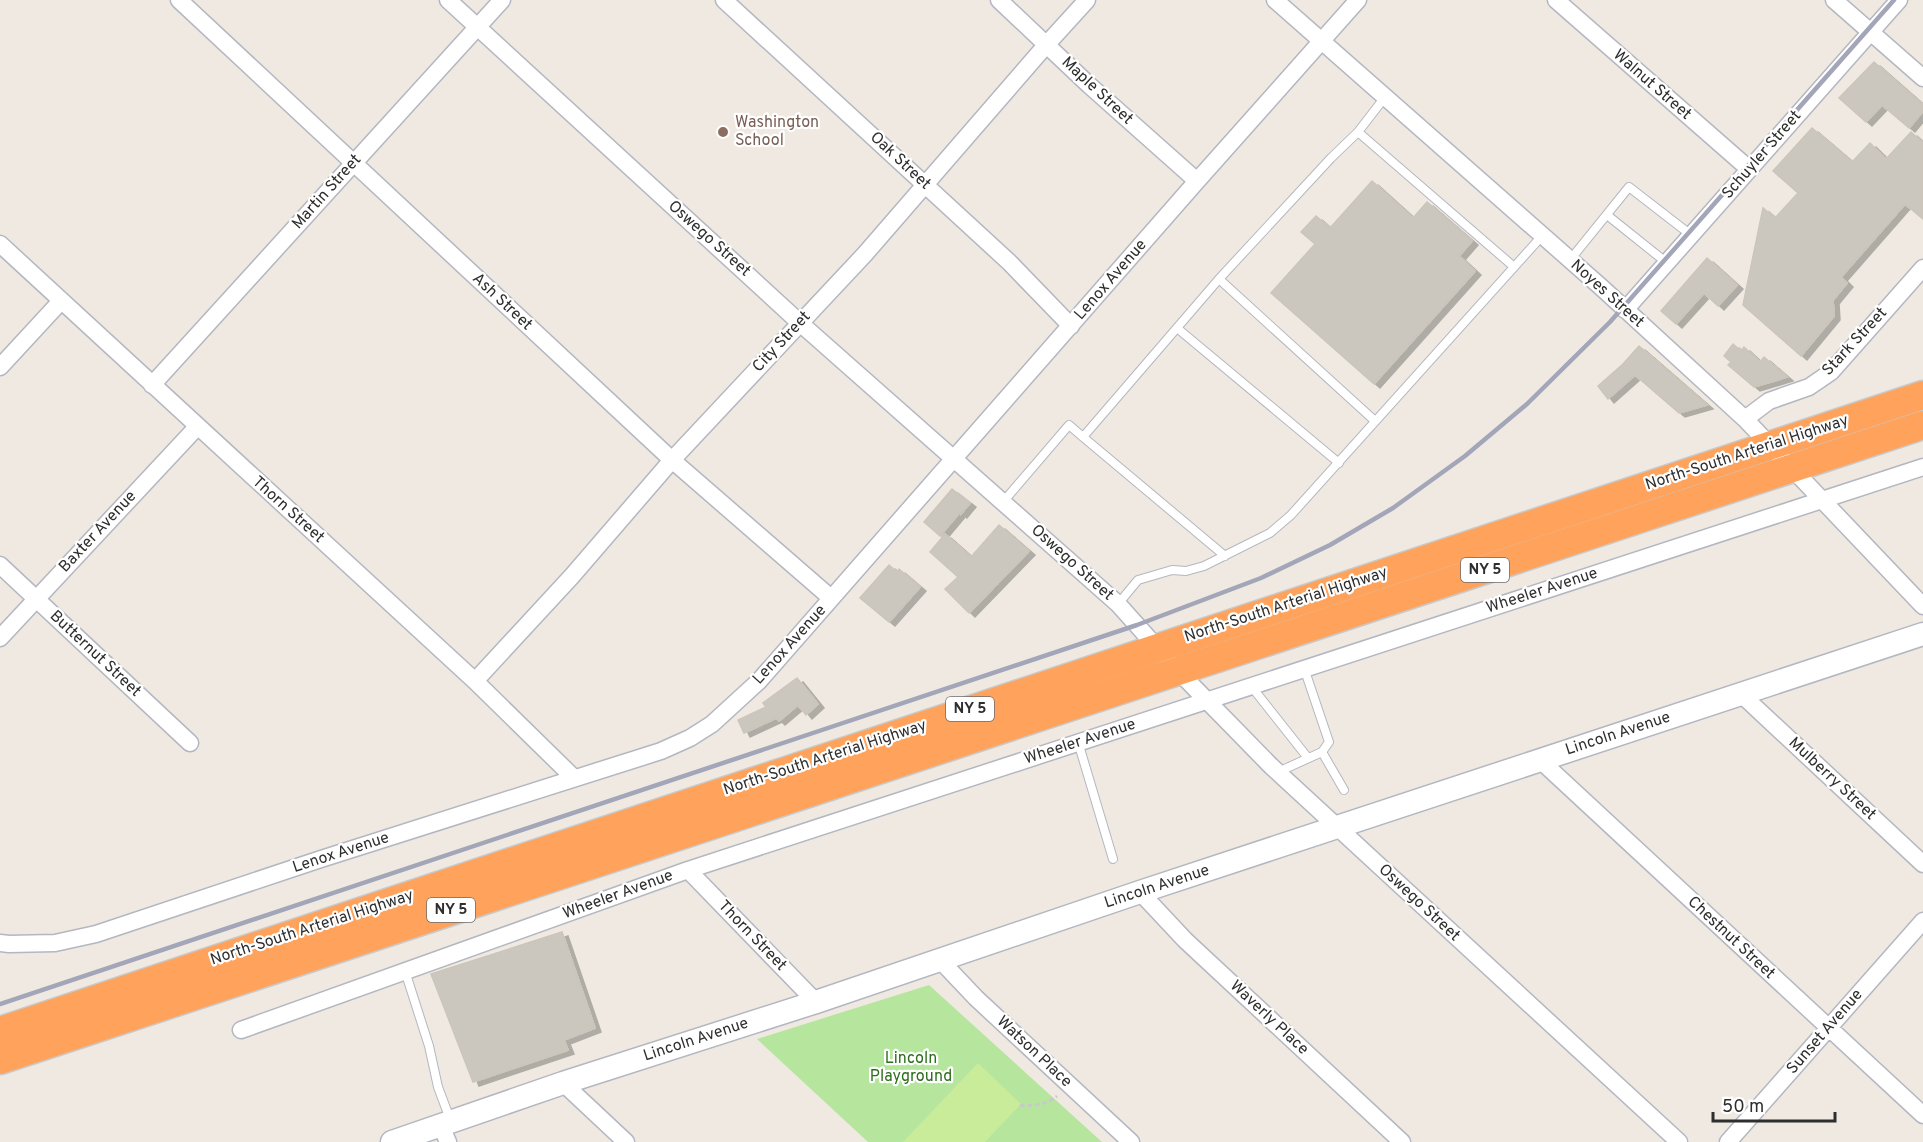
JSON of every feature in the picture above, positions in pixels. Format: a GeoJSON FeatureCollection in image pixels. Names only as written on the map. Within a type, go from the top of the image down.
{"type":"FeatureCollection","features":[{"type":"Feature","properties":{"kind":"highway","name":"North-South Arterial Highway"},"geometry":{"type":"LineString","coordinates":[[0,1031],[1923,395]]}},
{"type":"Feature","properties":{"kind":"highway","name":"North-South Arterial Highway"},"geometry":{"type":"LineString","coordinates":[[0,1060],[1923,425]]}},
{"type":"Feature","properties":{"kind":"street","name":"Ash Street"},"geometry":{"type":"LineString","coordinates":[[179,0],[672,460],[831,598]]}},
{"type":"Feature","properties":{"kind":"street","name":"Oswego Street"},"geometry":{"type":"LineString","coordinates":[[448,0],[800,322],[1118,604],[1178,671],[1278,773],[1679,1142]]}},
{"type":"Feature","properties":{"kind":"street","name":"Martin Street"},"geometry":{"type":"LineString","coordinates":[[152,385],[502,0]]}},
{"type":"Feature","properties":{"kind":"street","name":"Oak Street"},"geometry":{"type":"LineString","coordinates":[[724,0],[1009,262],[1071,326]]}},
{"type":"Feature","properties":{"kind":"street","name":"Maple Street"},"geometry":{"type":"LineString","coordinates":[[999,0],[1089,85],[1197,181]]}},
{"type":"Feature","properties":{"kind":"street","name":"City Street"},"geometry":{"type":"LineString","coordinates":[[475,681],[572,576],[672,460],[865,254],[1087,0]]}},
{"type":"Feature","properties":{"kind":"street","name":"Noyes Street"},"geometry":{"type":"LineString","coordinates":[[1275,0],[1570,260],[1745,419],[1923,606]]}},
{"type":"Feature","properties":{"kind":"street","name":"Lenox Avenue"},"geometry":{"type":"LineString","coordinates":[[0,943],[55,943],[96,934],[321,859],[661,751],[690,738],[712,724],[759,681],[1358,0]]}},
{"type":"Feature","properties":{"kind":"street","name":"Walnut Street"},"geometry":{"type":"LineString","coordinates":[[1556,0],[1749,170]]}},
{"type":"Feature","properties":{"kind":"street"},"geometry":{"type":"LineString","coordinates":[[1834,0],[1923,78]]}},
{"type":"Feature","properties":{"kind":"street","name":"Schuyler Street"},"geometry":{"type":"LineString","coordinates":[[1625,310],[1899,0]]}},
{"type":"Feature","properties":{"kind":"street","name":"Thorn Street"},"geometry":{"type":"LineString","coordinates":[[0,244],[196,427],[475,681],[574,778]]}},
{"type":"Feature","properties":{"kind":"street","name":"Stark Street"},"geometry":{"type":"LineString","coordinates":[[1745,419],[1769,401],[1809,387],[1831,372],[1923,268]]}},
{"type":"Feature","properties":{"kind":"street"},"geometry":{"type":"LineString","coordinates":[[0,367],[61,301]]}},
{"type":"Feature","properties":{"kind":"street","name":"Baxter Avenue"},"geometry":{"type":"LineString","coordinates":[[0,638],[196,427]]}},
{"type":"Feature","properties":{"kind":"street","name":"Wheeler Avenue"},"geometry":{"type":"LineString","coordinates":[[240,1029],[688,870],[1923,467]]}},
{"type":"Feature","properties":{"kind":"street","name":"Butternut Street"},"geometry":{"type":"LineString","coordinates":[[0,566],[190,743]]}},
{"type":"Feature","properties":{"kind":"street","name":"Lincoln Avenue"},"geometry":{"type":"LineString","coordinates":[[392,1142],[447,1130],[563,1083],[816,1002],[1140,892],[1923,634]]}},
{"type":"Feature","properties":{"kind":"street","name":"Mulberry Street"},"geometry":{"type":"LineString","coordinates":[[1741,694],[1923,864]]}},
{"type":"Feature","properties":{"kind":"street","name":"Chestnut Street"},"geometry":{"type":"LineString","coordinates":[[1540,760],[1923,1115]]}},
{"type":"Feature","properties":{"kind":"street","name":"Thorn Street"},"geometry":{"type":"LineString","coordinates":[[688,870],[816,1002]]}},
{"type":"Feature","properties":{"kind":"street","name":"Waverly Place"},"geometry":{"type":"LineString","coordinates":[[1140,892],[1185,940],[1402,1142]]}},
{"type":"Feature","properties":{"kind":"street","name":"Sunset Avenue"},"geometry":{"type":"LineString","coordinates":[[1728,1142],[1923,921]]}},
{"type":"Feature","properties":{"kind":"street","name":"Watson Place"},"geometry":{"type":"LineString","coordinates":[[940,960],[976,998],[1131,1142]]}},
{"type":"Feature","properties":{"kind":"street"},"geometry":{"type":"LineString","coordinates":[[563,1083],[626,1142]]}},
{"type":"Feature","properties":{"kind":"lane"},"geometry":{"type":"LineString","coordinates":[[1083,437],[1219,279],[1330,158],[1358,132],[1385,97]]}},
{"type":"Feature","properties":{"kind":"lane"},"geometry":{"type":"LineString","coordinates":[[1358,132],[1513,266]]}},
{"type":"Feature","properties":{"kind":"lane"},"geometry":{"type":"LineString","coordinates":[[1570,260],[1629,187],[1691,235]]}},
{"type":"Feature","properties":{"kind":"lane"},"geometry":{"type":"LineString","coordinates":[[1607,215],[1667,263]]}},
{"type":"Feature","properties":{"kind":"lane"},"geometry":{"type":"LineString","coordinates":[[1118,604],[1138,580],[1172,570],[1186,571],[1204,566],[1270,533],[1291,515],[1542,236]]}},
{"type":"Feature","properties":{"kind":"lane"},"geometry":{"type":"LineString","coordinates":[[1219,279],[1375,421]]}},
{"type":"Feature","properties":{"kind":"lane"},"geometry":{"type":"LineString","coordinates":[[1177,328],[1339,463]]}},
{"type":"Feature","properties":{"kind":"lane"},"geometry":{"type":"LineString","coordinates":[[1003,502],[1070,425],[1225,556]]}},
{"type":"Feature","properties":{"kind":"lane"},"geometry":{"type":"LineString","coordinates":[[1278,773],[1322,752],[1329,742],[1304,668]]}},
{"type":"Feature","properties":{"kind":"lane"},"geometry":{"type":"LineString","coordinates":[[1251,686],[1308,758]]}},
{"type":"Feature","properties":{"kind":"lane"},"geometry":{"type":"LineString","coordinates":[[1078,742],[1113,859]]}},
{"type":"Feature","properties":{"kind":"lane"},"geometry":{"type":"LineString","coordinates":[[1322,752],[1344,790]]}},
{"type":"Feature","properties":{"kind":"lane"},"geometry":{"type":"LineString","coordinates":[[405,971],[429,1046],[447,1130]]}},
{"type":"Feature","properties":{"kind":"path"},"geometry":{"type":"LineString","coordinates":[[1020,1105],[1050,1102],[1068,1084]]}},
{"type":"Feature","properties":{"kind":"green space","name":"Lincoln Playground"},"geometry":{"type":"Polygon","coordinates":[[[929,985],[1102,1142],[868,1142],[757,1039],[929,985]]]}},
{"type":"Feature","properties":{"kind":"green space"},"geometry":{"type":"Polygon","coordinates":[[[978,1063],[1021,1104],[985,1142],[903,1142],[978,1063]]]}},
{"type":"Feature","properties":{"kind":"building"},"geometry":{"type":"Polygon","coordinates":[[[1874,62],[1923,105],[1923,111],[1909,128],[1882,105],[1866,122],[1839,98],[1874,62]]]}},
{"type":"Feature","properties":{"kind":"building"},"geometry":{"type":"Polygon","coordinates":[[[1812,128],[1852,162],[1870,143],[1886,159],[1911,132],[1923,143],[1923,219],[1905,204],[1841,277],[1847,283],[1833,300],[1834,316],[1801,356],[1743,305],[1763,208],[1775,218],[1798,193],[1773,171],[1812,128]]]}},
{"type":"Feature","properties":{"kind":"building"},"geometry":{"type":"Polygon","coordinates":[[[1372,181],[1413,218],[1427,202],[1472,241],[1459,256],[1475,271],[1374,384],[1271,293],[1315,244],[1301,232],[1316,216],[1330,228],[1372,181]]]}},
{"type":"Feature","properties":{"kind":"building"},"geometry":{"type":"Polygon","coordinates":[[[1707,258],[1737,285],[1718,306],[1704,293],[1676,324],[1661,311],[1707,258]]]}},
{"type":"Feature","properties":{"kind":"building"},"geometry":{"type":"Polygon","coordinates":[[[1733,344],[1741,351],[1744,347],[1760,362],[1764,357],[1787,377],[1754,387],[1728,365],[1731,362],[1724,356],[1733,344]]]}},
{"type":"Feature","properties":{"kind":"building"},"geometry":{"type":"Polygon","coordinates":[[[1639,346],[1707,405],[1679,413],[1635,375],[1608,399],[1598,386],[1639,346]]]}},
{"type":"Feature","properties":{"kind":"building"},"geometry":{"type":"Polygon","coordinates":[[[952,489],[970,503],[940,536],[924,522],[952,489]]]}},
{"type":"Feature","properties":{"kind":"building"},"geometry":{"type":"Polygon","coordinates":[[[999,525],[1029,551],[969,613],[945,589],[958,577],[930,552],[945,534],[971,557],[999,525]]]}},
{"type":"Feature","properties":{"kind":"building"},"geometry":{"type":"Polygon","coordinates":[[[889,565],[897,572],[899,569],[920,587],[889,622],[860,598],[889,565]]]}},
{"type":"Feature","properties":{"kind":"building"},"geometry":{"type":"Polygon","coordinates":[[[797,678],[818,704],[806,715],[798,705],[779,721],[776,718],[744,733],[738,720],[766,707],[763,703],[797,678]]]}},
{"type":"Feature","properties":{"kind":"building"},"geometry":{"type":"Polygon","coordinates":[[[562,932],[595,1028],[564,1040],[568,1050],[473,1082],[431,974],[562,932]]]}},
{"type":"Feature","properties":{"kind":"railway"},"geometry":{"type":"LineString","coordinates":[[0,1004],[1137,625],[1261,578],[1330,545],[1393,508],[1465,456],[1527,404],[1610,322],[1894,0]]}},
{"type":"Feature","properties":{"kind":"place","name":"Washington School"},"geometry":{"type":"Point","coordinates":[723,132]}}]}
